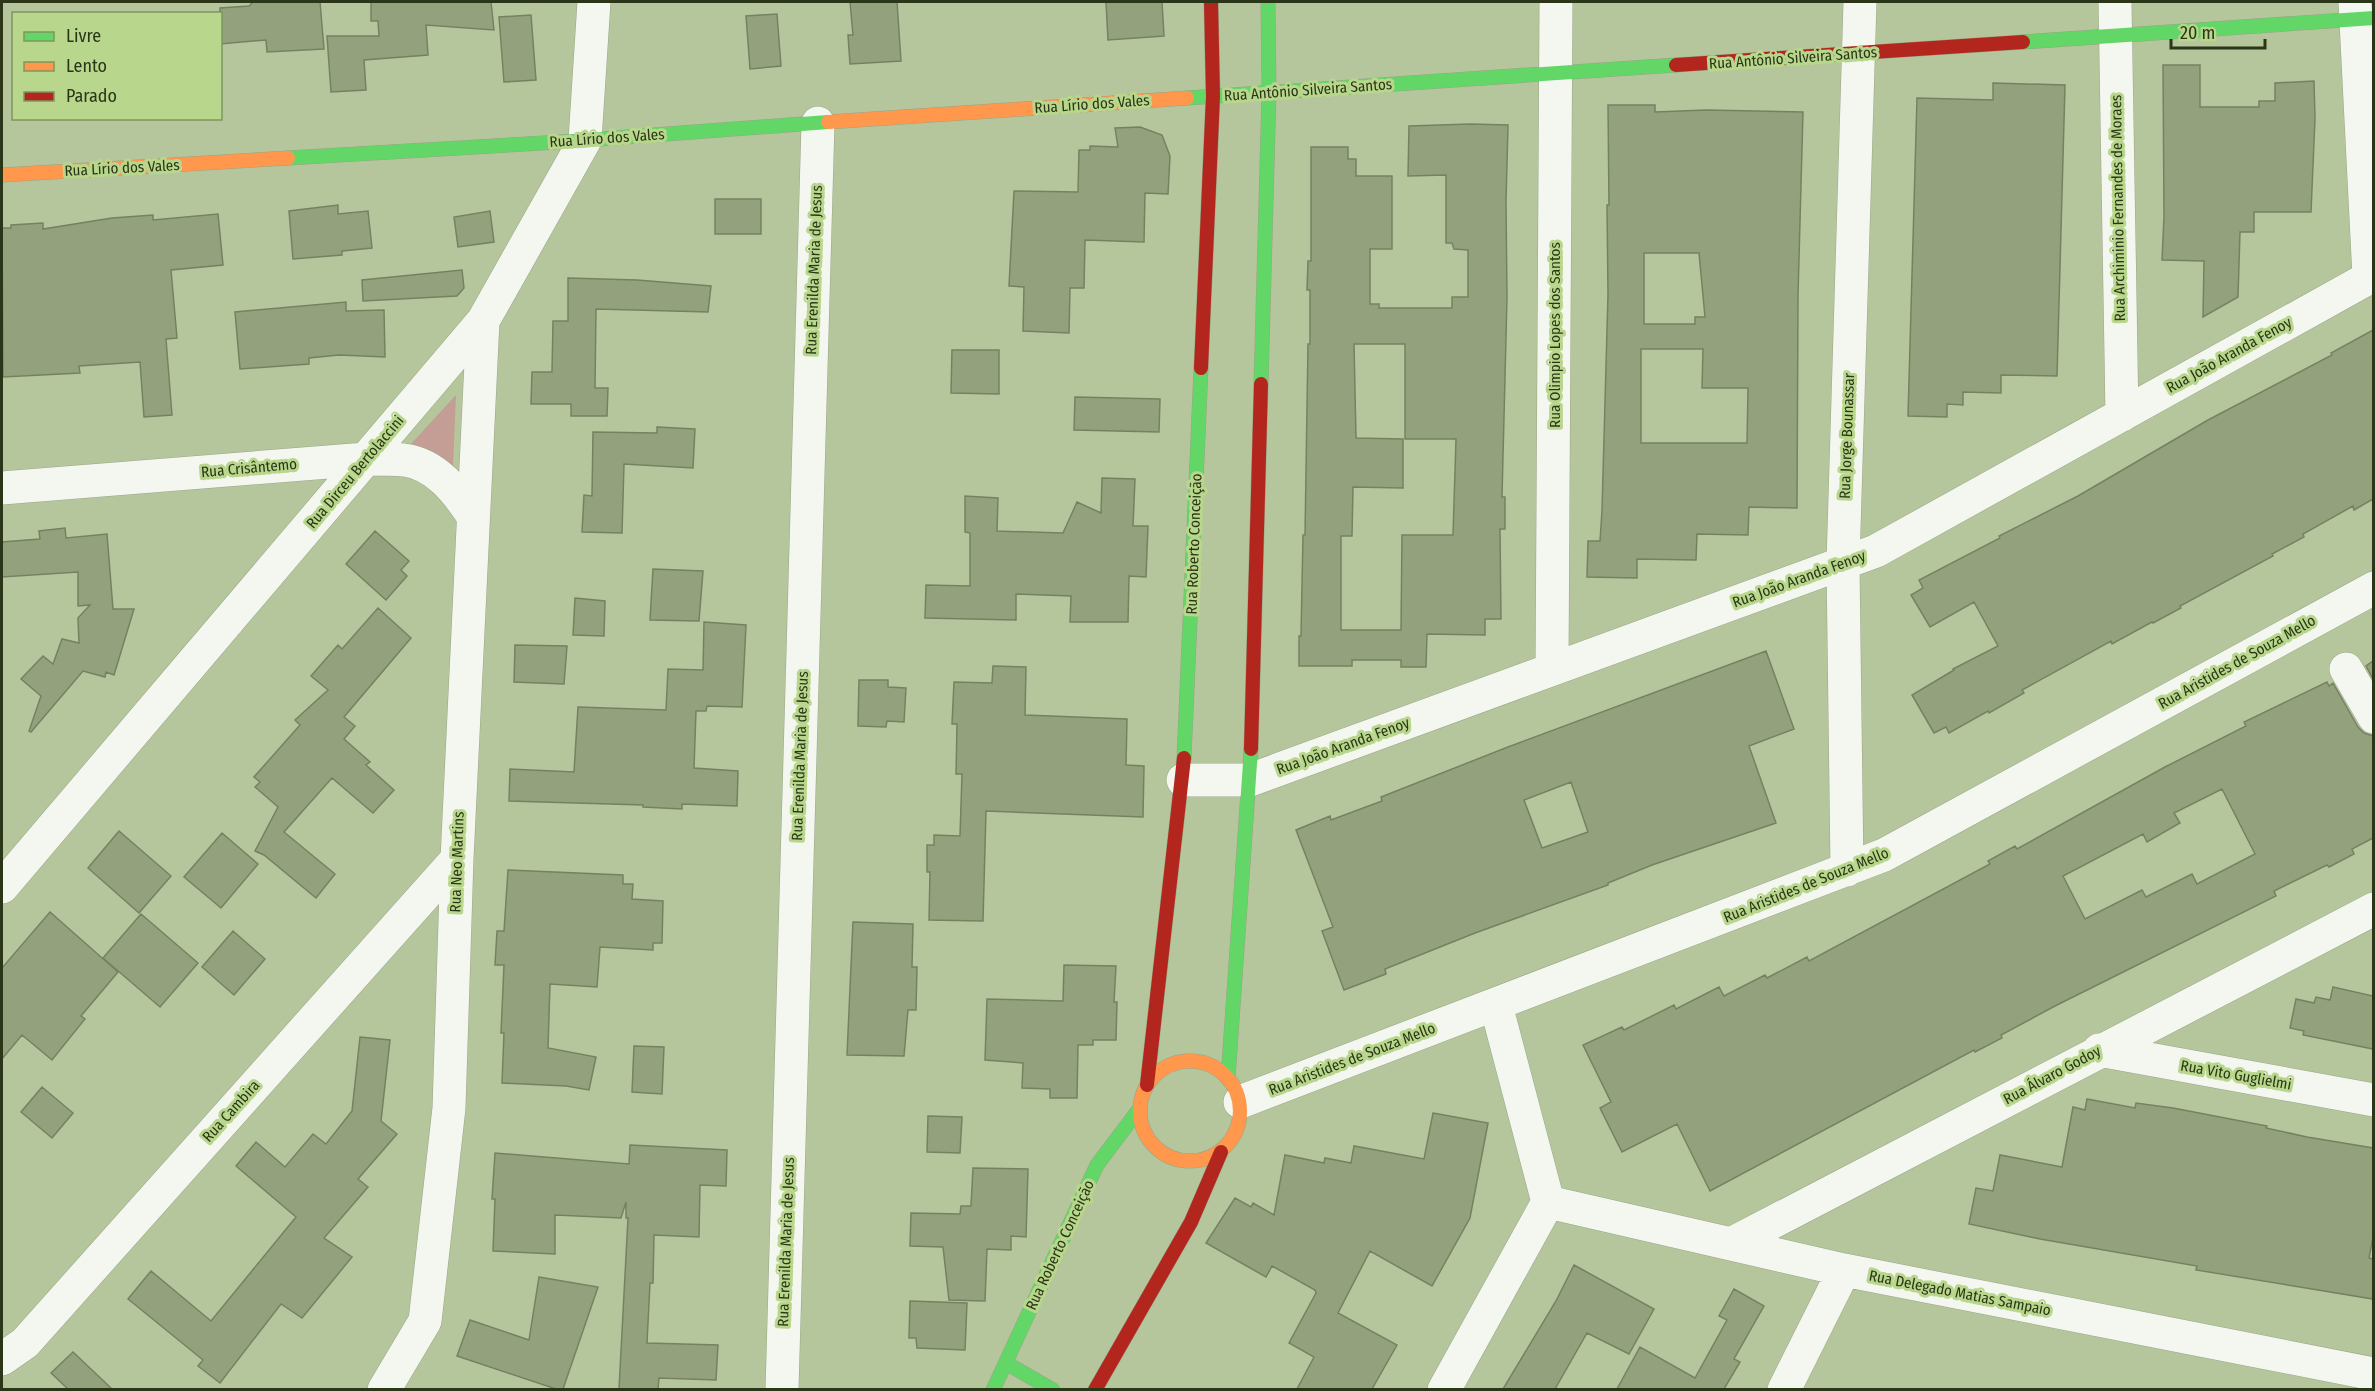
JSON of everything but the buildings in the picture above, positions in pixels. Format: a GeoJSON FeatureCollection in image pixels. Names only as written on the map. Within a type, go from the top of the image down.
{"type":"FeatureCollection","features":[{"type":"Feature","properties":{"kind":"street","name":"Rua Dirceu Bertolaccini"},"geometry":{"type":"LineString","coordinates":[[2,887],[483,321],[585,140],[594,2]]}},
{"type":"Feature","properties":{"kind":"street","name":"Rua Roberto Conceição"},"geometry":{"type":"LineString","coordinates":[[1148,1085],[1184,780],[1213,96],[1211,2]]}},
{"type":"Feature","properties":{"kind":"street"},"geometry":{"type":"LineString","coordinates":[[1095,1389],[1191,1222],[1221,1152],[1238,1130],[1234,1090],[1250,780],[1269,93],[1268,2]]}},
{"type":"Feature","properties":{"kind":"street","name":"Rua Olimpio Lopes dos Santos"},"geometry":{"type":"LineString","coordinates":[[1552,669],[1556,2]]}},
{"type":"Feature","properties":{"kind":"street","name":"Rua Jorge Bounassar"},"geometry":{"type":"LineString","coordinates":[[1847,870],[1843,563],[1860,2]]}},
{"type":"Feature","properties":{"kind":"street","name":"Rua Archiminio Fernandes de Moraes"},"geometry":{"type":"LineString","coordinates":[[2115,2],[2122,415]]}},
{"type":"Feature","properties":{"kind":"street","name":"Rua Antônio Silveira Santos"},"geometry":{"type":"LineString","coordinates":[[1213,96],[2115,36],[2361,13]]}},
{"type":"Feature","properties":{"kind":"street"},"geometry":{"type":"LineString","coordinates":[[2361,13],[2371,276]]}},
{"type":"Feature","properties":{"kind":"street","name":"Rua Lírio dos Vales"},"geometry":{"type":"LineString","coordinates":[[2,176],[585,140],[1213,96]]}},
{"type":"Feature","properties":{"kind":"street","name":"Rua Erenilda Maria de Jesus"},"geometry":{"type":"LineString","coordinates":[[782,1389],[818,123]]}},
{"type":"Feature","properties":{"kind":"street","name":"Rua João Aranda Fenoy"},"geometry":{"type":"LineString","coordinates":[[1184,780],[1250,780],[1876,551],[2371,276]]}},
{"type":"Feature","properties":{"kind":"street","name":"Rua Neo Martins"},"geometry":{"type":"LineString","coordinates":[[384,1389],[425,1322],[449,1108],[457,859],[483,321]]}},
{"type":"Feature","properties":{"kind":"street","name":"Rua Crisântemo"},"geometry":{"type":"LineString","coordinates":[[2,488],[366,459],[406,460],[433,471],[448,482],[473,516]]}},
{"type":"Feature","properties":{"kind":"street","name":"Rua Aristides de Souza Mello"},"geometry":{"type":"LineString","coordinates":[[1234,1090],[1496,1005],[1884,855],[2373,588]]}},
{"type":"Feature","properties":{"kind":"street"},"geometry":{"type":"LineString","coordinates":[[2346,669],[2373,717]]}},
{"type":"Feature","properties":{"kind":"street","name":"Rua Cambira"},"geometry":{"type":"LineString","coordinates":[[2,1359],[33,1334],[457,859]]}},
{"type":"Feature","properties":{"kind":"street","name":"Rua Álvaro Godoy"},"geometry":{"type":"LineString","coordinates":[[1731,1244],[2373,909]]}},
{"type":"Feature","properties":{"kind":"street"},"geometry":{"type":"LineString","coordinates":[[1444,1389],[1548,1202],[1496,1005]]}},
{"type":"Feature","properties":{"kind":"street","name":"Rua Vito Guglielmi"},"geometry":{"type":"LineString","coordinates":[[2099,1050],[2373,1100]]}},
{"type":"Feature","properties":{"kind":"street"},"geometry":{"type":"LineString","coordinates":[[1221,1152],[1190,1162],[1166,1155],[1148,1139],[1141,1123],[1140,1108],[1148,1085],[1161,1071],[1181,1062],[1205,1062],[1234,1090]]}},
{"type":"Feature","properties":{"kind":"street","name":"Rua Roberto Conceição"},"geometry":{"type":"LineString","coordinates":[[993,1389],[1097,1165],[1140,1108]]}},
{"type":"Feature","properties":{"kind":"street","name":"Rua Delegado Matias Sampaio"},"geometry":{"type":"LineString","coordinates":[[1548,1202],[1844,1270],[2373,1374]]}},
{"type":"Feature","properties":{"kind":"street"},"geometry":{"type":"LineString","coordinates":[[1784,1389],[1844,1270]]}},
{"type":"Feature","properties":{"kind":"street"},"geometry":{"type":"LineString","coordinates":[[1006,1363],[1053,1389]]}},
{"type":"Feature","properties":{"kind":"shaded area"},"geometry":{"type":"Polygon","coordinates":[[[456,395],[453,466],[437,454],[410,445],[456,395]]]}},
{"type":"Feature","properties":{"kind":"traffic: fast"},"geometry":{"type":"LineString","coordinates":[[1261,384],[1269,93],[1268,2]]}},
{"type":"Feature","properties":{"kind":"traffic: fast"},"geometry":{"type":"LineString","coordinates":[[2023,42],[2374,18]]}},
{"type":"Feature","properties":{"kind":"traffic: fast"},"geometry":{"type":"LineString","coordinates":[[1187,98],[1676,65]]}},
{"type":"Feature","properties":{"kind":"traffic: fast"},"geometry":{"type":"LineString","coordinates":[[288,158],[560,142],[828,122]]}},
{"type":"Feature","properties":{"kind":"traffic: fast"},"geometry":{"type":"LineString","coordinates":[[1184,758],[1201,368]]}},
{"type":"Feature","properties":{"kind":"traffic: fast"},"geometry":{"type":"LineString","coordinates":[[1228,1078],[1251,749]]}},
{"type":"Feature","properties":{"kind":"traffic: fast"},"geometry":{"type":"LineString","coordinates":[[993,1390],[1097,1165],[1140,1108]]}},
{"type":"Feature","properties":{"kind":"traffic: fast"},"geometry":{"type":"LineString","coordinates":[[1006,1363],[1053,1390]]}},
{"type":"Feature","properties":{"kind":"traffic: slow"},"geometry":{"type":"LineString","coordinates":[[828,122],[1187,98]]}},
{"type":"Feature","properties":{"kind":"traffic: slow"},"geometry":{"type":"LineString","coordinates":[[2,175],[288,158]]}},
{"type":"Feature","properties":{"kind":"traffic: slow"},"geometry":{"type":"LineString","coordinates":[[1190,1061],[1209,1065],[1225,1076],[1236,1092],[1240,1111],[1236,1130],[1225,1146],[1209,1157],[1190,1161],[1171,1157],[1155,1146],[1144,1130],[1140,1111],[1144,1092],[1155,1076],[1171,1065],[1190,1061]]}},
{"type":"Feature","properties":{"kind":"traffic: jam"},"geometry":{"type":"LineString","coordinates":[[1201,368],[1213,96],[1211,2]]}},
{"type":"Feature","properties":{"kind":"traffic: jam"},"geometry":{"type":"LineString","coordinates":[[1676,65],[2023,42]]}},
{"type":"Feature","properties":{"kind":"traffic: jam"},"geometry":{"type":"LineString","coordinates":[[1251,749],[1261,384]]}},
{"type":"Feature","properties":{"kind":"traffic: jam"},"geometry":{"type":"LineString","coordinates":[[1147,1085],[1184,758]]}},
{"type":"Feature","properties":{"kind":"traffic: jam"},"geometry":{"type":"LineString","coordinates":[[1095,1390],[1191,1222],[1221,1152]]}}]}
